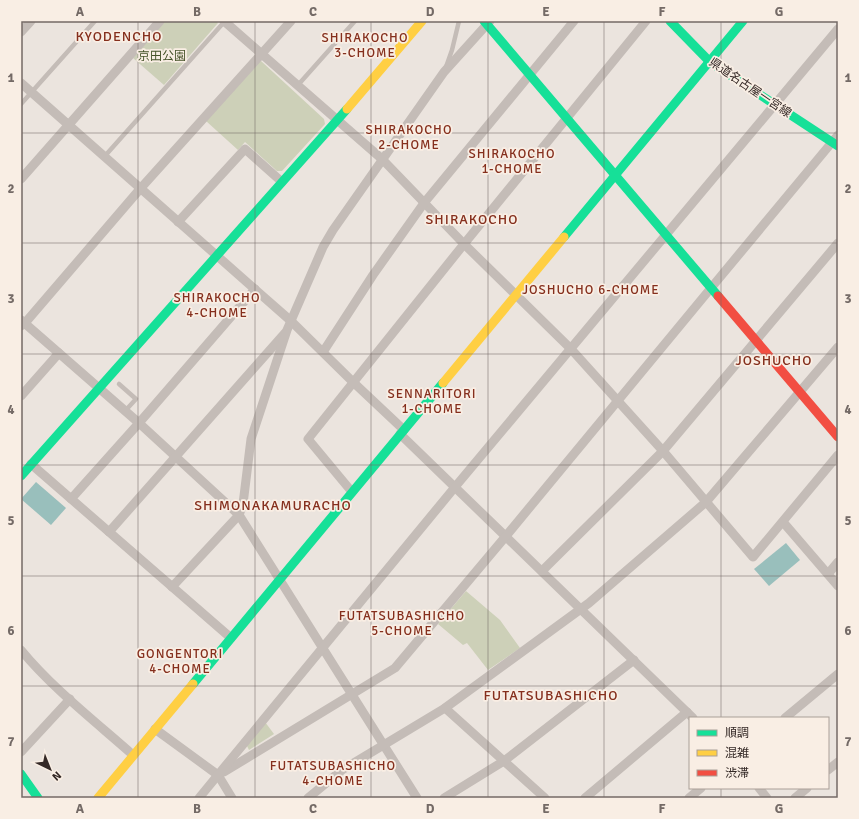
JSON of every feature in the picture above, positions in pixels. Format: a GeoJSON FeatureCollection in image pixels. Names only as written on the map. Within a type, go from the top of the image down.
{"type":"FeatureCollection","features":[{"type":"Feature","properties":{"kind":"street"},"geometry":{"type":"LineString","coordinates":[[21,32],[31,21]]}},
{"type":"Feature","properties":{"kind":"street"},"geometry":{"type":"LineString","coordinates":[[21,179],[160,21]]}},
{"type":"Feature","properties":{"kind":"street"},"geometry":{"type":"LineString","coordinates":[[224,21],[382,159],[464,244],[571,349],[663,451],[753,557],[838,456]]}},
{"type":"Feature","properties":{"kind":"street"},"geometry":{"type":"LineString","coordinates":[[291,21],[22,323],[59,353],[139,423],[240,515],[417,798]]}},
{"type":"Feature","properties":{"kind":"street"},"geometry":{"type":"LineString","coordinates":[[21,476],[337,120],[422,21]]}},
{"type":"Feature","properties":{"kind":"street"},"geometry":{"type":"LineString","coordinates":[[323,352],[373,275],[424,203],[574,21]]}},
{"type":"Feature","properties":{"kind":"street"},"geometry":{"type":"LineString","coordinates":[[352,492],[308,439],[464,244],[568,119],[646,21]]}},
{"type":"Feature","properties":{"kind":"street","name":"県道名古屋一宮線"},"geometry":{"type":"LineString","coordinates":[[670,21],[710,62],[775,105],[836,141]]}},
{"type":"Feature","properties":{"kind":"street"},"geometry":{"type":"LineString","coordinates":[[98,798],[743,21]]}},
{"type":"Feature","properties":{"kind":"street"},"geometry":{"type":"LineString","coordinates":[[172,586],[240,515],[243,504],[251,440],[287,330],[323,247],[382,159],[444,72],[487,22],[530,76],[838,437]]}},
{"type":"Feature","properties":{"kind":"street"},"geometry":{"type":"LineString","coordinates":[[199,798],[455,487],[838,29]]}},
{"type":"Feature","properties":{"kind":"street"},"geometry":{"type":"LineString","coordinates":[[21,83],[291,321],[353,382],[455,487],[690,715],[585,798]]}},
{"type":"Feature","properties":{"kind":"street"},"geometry":{"type":"LineString","coordinates":[[218,776],[395,668],[711,288],[836,141]]}},
{"type":"Feature","properties":{"kind":"street"},"geometry":{"type":"LineString","coordinates":[[178,222],[245,149],[282,182]]}},
{"type":"Feature","properties":{"kind":"street"},"geometry":{"type":"LineString","coordinates":[[542,571],[663,451],[838,243]]}},
{"type":"Feature","properties":{"kind":"street"},"geometry":{"type":"LineString","coordinates":[[71,498],[139,423],[255,289]]}},
{"type":"Feature","properties":{"kind":"street"},"geometry":{"type":"LineString","coordinates":[[109,532],[287,330]]}},
{"type":"Feature","properties":{"kind":"street"},"geometry":{"type":"LineString","coordinates":[[308,798],[342,770],[445,708],[581,609],[706,502],[838,347]]}},
{"type":"Feature","properties":{"kind":"street"},"geometry":{"type":"LineString","coordinates":[[21,396],[59,353]]}},
{"type":"Feature","properties":{"kind":"street"},"geometry":{"type":"LineString","coordinates":[[31,464],[231,638]]}},
{"type":"Feature","properties":{"kind":"street"},"geometry":{"type":"LineString","coordinates":[[783,522],[838,586]]}},
{"type":"Feature","properties":{"kind":"street"},"geometry":{"type":"LineString","coordinates":[[828,574],[838,562]]}},
{"type":"Feature","properties":{"kind":"street"},"geometry":{"type":"LineString","coordinates":[[21,650],[31,663],[133,755]]}},
{"type":"Feature","properties":{"kind":"street"},"geometry":{"type":"LineString","coordinates":[[444,798],[504,761],[634,660]]}},
{"type":"Feature","properties":{"kind":"street"},"geometry":{"type":"LineString","coordinates":[[786,717],[838,674]]}},
{"type":"Feature","properties":{"kind":"street"},"geometry":{"type":"LineString","coordinates":[[21,752],[70,699]]}},
{"type":"Feature","properties":{"kind":"street"},"geometry":{"type":"LineString","coordinates":[[445,708],[545,798]]}},
{"type":"Feature","properties":{"kind":"street"},"geometry":{"type":"LineString","coordinates":[[155,729],[218,776],[232,798]]}},
{"type":"Feature","properties":{"kind":"street"},"geometry":{"type":"LineString","coordinates":[[829,769],[838,762]]}},
{"type":"Feature","properties":{"kind":"street"},"geometry":{"type":"LineString","coordinates":[[21,774],[38,798]]}},
{"type":"Feature","properties":{"kind":"street"},"geometry":{"type":"LineString","coordinates":[[689,798],[700,789]]}},
{"type":"Feature","properties":{"kind":"street"},"geometry":{"type":"LineString","coordinates":[[760,789],[767,798]]}},
{"type":"Feature","properties":{"kind":"street"},"geometry":{"type":"LineString","coordinates":[[795,798],[806,789]]}},
{"type":"Feature","properties":{"kind":"lane"},"geometry":{"type":"LineString","coordinates":[[21,104],[94,21]]}},
{"type":"Feature","properties":{"kind":"lane"},"geometry":{"type":"LineString","coordinates":[[104,157],[224,21]]}},
{"type":"Feature","properties":{"kind":"lane"},"geometry":{"type":"LineString","coordinates":[[298,85],[354,21]]}},
{"type":"Feature","properties":{"kind":"lane"},"geometry":{"type":"LineString","coordinates":[[444,72],[452,50],[459,21]]}},
{"type":"Feature","properties":{"kind":"lane"},"geometry":{"type":"LineString","coordinates":[[119,384],[136,399],[125,411]]}},
{"type":"Feature","properties":{"kind":"green space","name":"京田公園"},"geometry":{"type":"Polygon","coordinates":[[[165,21],[216,21],[218,23],[164,85],[133,58],[165,21]]]}},
{"type":"Feature","properties":{"kind":"green space"},"geometry":{"type":"Polygon","coordinates":[[[261,61],[324,119],[325,124],[282,171],[277,171],[245,142],[238,150],[206,121],[261,61]]]}},
{"type":"Feature","properties":{"kind":"green space"},"geometry":{"type":"Polygon","coordinates":[[[466,591],[500,620],[520,648],[488,670],[467,643],[463,645],[438,624],[466,591]]]}},
{"type":"Feature","properties":{"kind":"green space"},"geometry":{"type":"Polygon","coordinates":[[[265,722],[274,734],[249,750],[246,744],[265,722]]]}},
{"type":"Feature","properties":{"kind":"water"},"geometry":{"type":"Polygon","coordinates":[[[36,482],[66,508],[51,525],[21,499],[36,482]]]}},
{"type":"Feature","properties":{"kind":"water"},"geometry":{"type":"Polygon","coordinates":[[[786,543],[800,560],[769,586],[754,569],[786,543]]]}},
{"type":"Feature","properties":{"kind":"traffic: fast"},"geometry":{"type":"LineString","coordinates":[[484,21],[718,296]]}},
{"type":"Feature","properties":{"kind":"traffic: fast"},"geometry":{"type":"LineString","coordinates":[[670,21],[710,62],[838,146]]}},
{"type":"Feature","properties":{"kind":"traffic: fast"},"geometry":{"type":"LineString","coordinates":[[564,237],[743,21]]}},
{"type":"Feature","properties":{"kind":"traffic: fast"},"geometry":{"type":"LineString","coordinates":[[21,476],[347,109]]}},
{"type":"Feature","properties":{"kind":"traffic: fast"},"geometry":{"type":"LineString","coordinates":[[193,684],[443,383]]}},
{"type":"Feature","properties":{"kind":"traffic: fast"},"geometry":{"type":"LineString","coordinates":[[21,774],[38,798]]}},
{"type":"Feature","properties":{"kind":"traffic: slow"},"geometry":{"type":"LineString","coordinates":[[347,109],[422,21]]}},
{"type":"Feature","properties":{"kind":"traffic: slow"},"geometry":{"type":"LineString","coordinates":[[443,383],[564,237]]}},
{"type":"Feature","properties":{"kind":"traffic: slow"},"geometry":{"type":"LineString","coordinates":[[98,798],[193,684]]}},
{"type":"Feature","properties":{"kind":"traffic: jam"},"geometry":{"type":"LineString","coordinates":[[718,296],[838,437]]}},
{"type":"Feature","properties":{"kind":"district","name":"KYODENCHO"},"geometry":{"type":"Point","coordinates":[119,36]}},
{"type":"Feature","properties":{"kind":"district","name":"SHIRAKOCHO 3-CHOME"},"geometry":{"type":"Point","coordinates":[365,46]}},
{"type":"Feature","properties":{"kind":"district","name":"SHIRAKOCHO 2-CHOME"},"geometry":{"type":"Point","coordinates":[409,138]}},
{"type":"Feature","properties":{"kind":"district","name":"SHIRAKOCHO 1-CHOME"},"geometry":{"type":"Point","coordinates":[512,162]}},
{"type":"Feature","properties":{"kind":"district","name":"SHIRAKOCHO"},"geometry":{"type":"Point","coordinates":[472,219]}},
{"type":"Feature","properties":{"kind":"district","name":"JOSHUCHO 6-CHOME"},"geometry":{"type":"Point","coordinates":[591,290]}},
{"type":"Feature","properties":{"kind":"district","name":"SHIRAKOCHO 4-CHOME"},"geometry":{"type":"Point","coordinates":[217,306]}},
{"type":"Feature","properties":{"kind":"district","name":"JOSHUCHO"},"geometry":{"type":"Point","coordinates":[774,360]}},
{"type":"Feature","properties":{"kind":"district","name":"SENNARITORI 1-CHOME"},"geometry":{"type":"Point","coordinates":[432,402]}},
{"type":"Feature","properties":{"kind":"district","name":"SHIMONAKAMURACHO"},"geometry":{"type":"Point","coordinates":[273,505]}},
{"type":"Feature","properties":{"kind":"district","name":"FUTATSUBASHICHO 5-CHOME"},"geometry":{"type":"Point","coordinates":[402,624]}},
{"type":"Feature","properties":{"kind":"district","name":"GONGENTORI 4-CHOME"},"geometry":{"type":"Point","coordinates":[180,662]}},
{"type":"Feature","properties":{"kind":"district","name":"FUTATSUBASHICHO"},"geometry":{"type":"Point","coordinates":[551,695]}},
{"type":"Feature","properties":{"kind":"district","name":"FUTATSUBASHICHO 4-CHOME"},"geometry":{"type":"Point","coordinates":[333,774]}}]}
